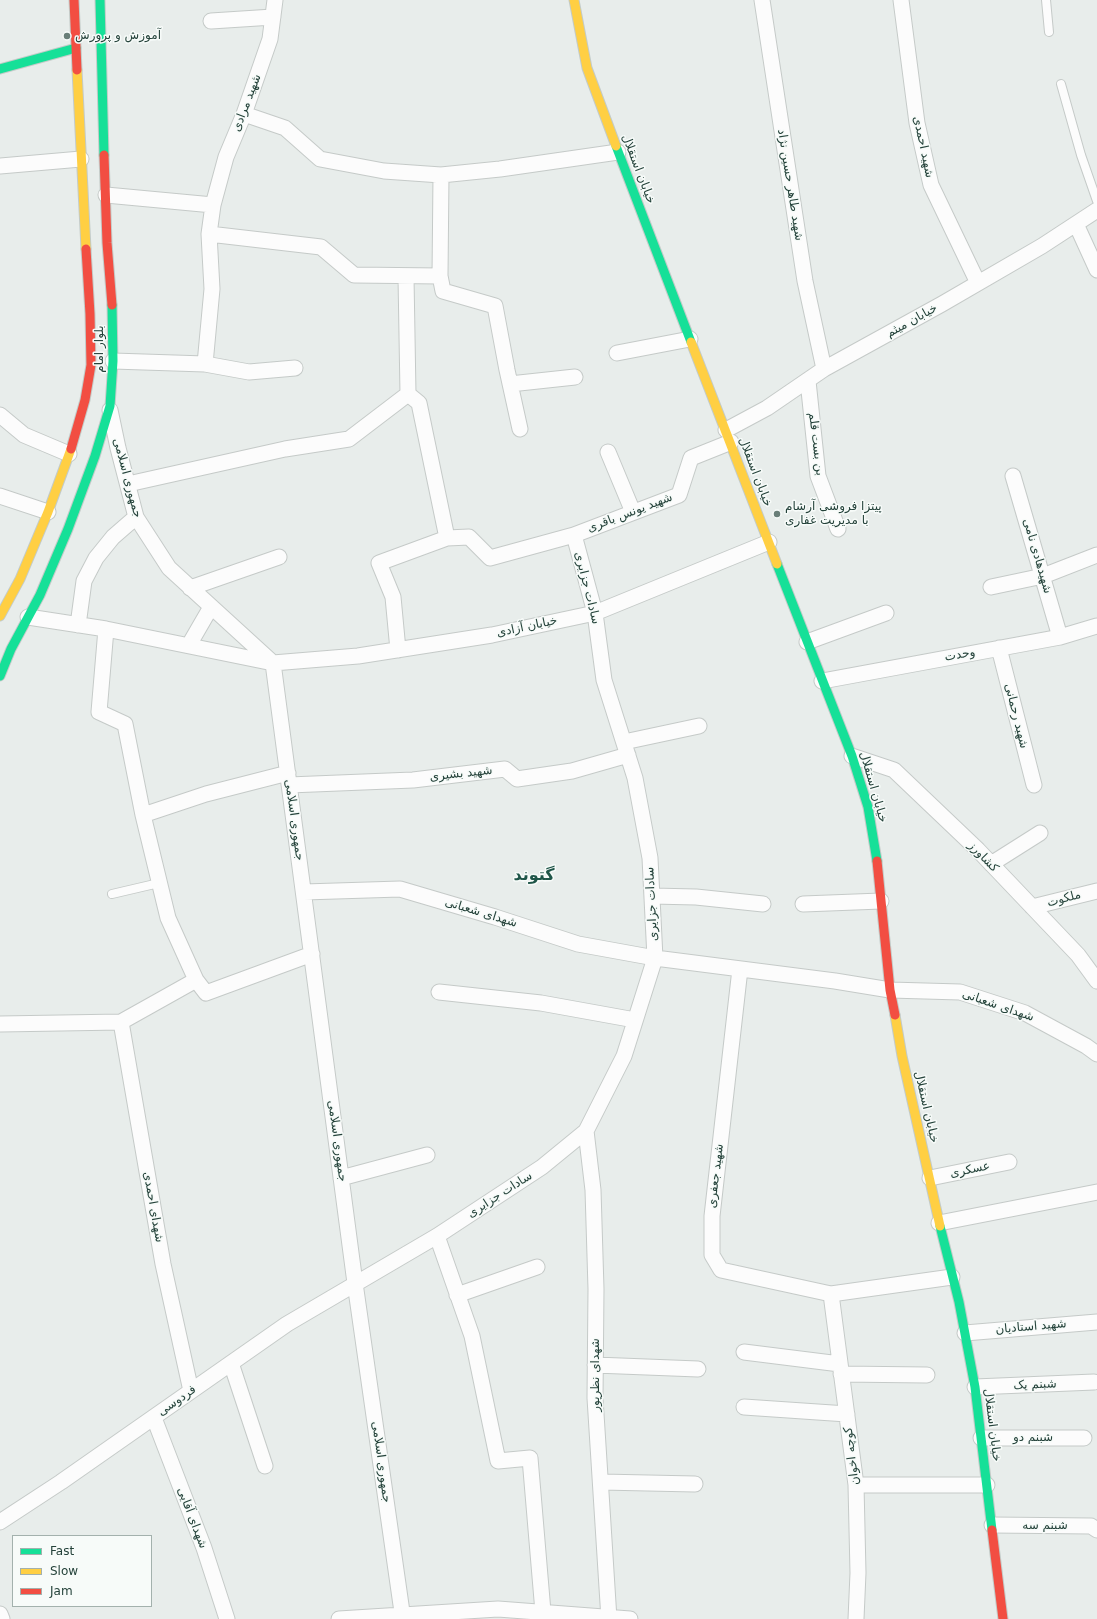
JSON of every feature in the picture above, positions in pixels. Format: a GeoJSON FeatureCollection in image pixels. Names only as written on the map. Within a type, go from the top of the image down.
{"type":"FeatureCollection","features":[{"type":"Feature","properties":{"kind":"street","name":"بلوار امام"},"geometry":{"type":"LineString","coordinates":[[0,616],[20,579],[48,512],[69,454],[85,400],[91,365],[90,314],[74,0]]}},
{"type":"Feature","properties":{"kind":"street","name":"شهید مرادی"},"geometry":{"type":"LineString","coordinates":[[205,364],[212,289],[209,234],[213,205],[226,157],[244,114],[270,39],[276,0]]}},
{"type":"Feature","properties":{"kind":"street","name":"خیابان استقلال"},"geometry":{"type":"LineString","coordinates":[[574,0],[587,68],[690,339],[852,756],[868,807],[876,850],[890,990],[902,1056],[965,1333],[975,1387],[1003,1619]]}},
{"type":"Feature","properties":{"kind":"street","name":"شهید طاهر حسین نژاد"},"geometry":{"type":"LineString","coordinates":[[762,0],[804,281],[824,369]]}},
{"type":"Feature","properties":{"kind":"street","name":"شهید احمدی"},"geometry":{"type":"LineString","coordinates":[[901,0],[916,123],[931,185],[978,283]]}},
{"type":"Feature","properties":{"kind":"street","name":"بلوار امام"},"geometry":{"type":"LineString","coordinates":[[0,676],[11,649],[40,595],[68,529],[95,456],[110,406],[113,361],[112,312],[106,195],[101,3]]}},
{"type":"Feature","properties":{"kind":"street"},"geometry":{"type":"LineString","coordinates":[[211,21],[273,17]]}},
{"type":"Feature","properties":{"kind":"street"},"geometry":{"type":"LineString","coordinates":[[0,69],[76,48]]}},
{"type":"Feature","properties":{"kind":"street"},"geometry":{"type":"LineString","coordinates":[[244,114],[285,128],[320,159],[384,171],[441,175],[500,169],[618,152]]}},
{"type":"Feature","properties":{"kind":"street"},"geometry":{"type":"LineString","coordinates":[[0,166],[81,159]]}},
{"type":"Feature","properties":{"kind":"street"},"geometry":{"type":"LineString","coordinates":[[441,175],[440,276],[443,291],[495,306],[520,429]]}},
{"type":"Feature","properties":{"kind":"street"},"geometry":{"type":"LineString","coordinates":[[106,195],[213,205]]}},
{"type":"Feature","properties":{"kind":"street","name":"خیابان میثم"},"geometry":{"type":"LineString","coordinates":[[728,436],[824,369],[1042,246],[1097,210]]}},
{"type":"Feature","properties":{"kind":"street"},"geometry":{"type":"LineString","coordinates":[[1076,224],[1097,270]]}},
{"type":"Feature","properties":{"kind":"street"},"geometry":{"type":"LineString","coordinates":[[209,234],[321,247],[354,275],[440,276]]}},
{"type":"Feature","properties":{"kind":"street"},"geometry":{"type":"LineString","coordinates":[[398,650],[393,597],[379,563],[447,538],[419,403],[408,394],[406,276]]}},
{"type":"Feature","properties":{"kind":"street"},"geometry":{"type":"LineString","coordinates":[[616,353],[690,339]]}},
{"type":"Feature","properties":{"kind":"street"},"geometry":{"type":"LineString","coordinates":[[113,361],[205,364],[249,372],[295,368]]}},
{"type":"Feature","properties":{"kind":"street"},"geometry":{"type":"LineString","coordinates":[[510,384],[574,377]]}},
{"type":"Feature","properties":{"kind":"street","name":"بن بست قلم"},"geometry":{"type":"LineString","coordinates":[[808,381],[818,476],[838,529]]}},
{"type":"Feature","properties":{"kind":"street"},"geometry":{"type":"LineString","coordinates":[[128,484],[285,449],[349,439],[408,394]]}},
{"type":"Feature","properties":{"kind":"street","name":"جمهوری اسلامی"},"geometry":{"type":"LineString","coordinates":[[110,406],[118,448],[136,517],[170,568],[273,663],[355,1283],[402,1617]]}},
{"type":"Feature","properties":{"kind":"street"},"geometry":{"type":"LineString","coordinates":[[0,415],[24,434],[69,454]]}},
{"type":"Feature","properties":{"kind":"street","name":"شهید یونس باقری"},"geometry":{"type":"LineString","coordinates":[[574,535],[678,495],[691,458],[728,436]]}},
{"type":"Feature","properties":{"kind":"street"},"geometry":{"type":"LineString","coordinates":[[608,452],[633,512]]}},
{"type":"Feature","properties":{"kind":"street","name":"شهیدهادی نامی"},"geometry":{"type":"LineString","coordinates":[[1013,476],[1060,637]]}},
{"type":"Feature","properties":{"kind":"street"},"geometry":{"type":"LineString","coordinates":[[0,496],[48,512]]}},
{"type":"Feature","properties":{"kind":"street"},"geometry":{"type":"LineString","coordinates":[[78,625],[84,581],[96,558],[113,537],[136,517]]}},
{"type":"Feature","properties":{"kind":"street","name":"سادات جزایری"},"geometry":{"type":"LineString","coordinates":[[355,1283],[437,1236],[542,1167],[586,1131],[624,1056],[655,958],[650,858],[635,778],[604,680],[595,613],[574,535],[490,558],[469,537],[447,538]]}},
{"type":"Feature","properties":{"kind":"street","name":"خیابان آزادی"},"geometry":{"type":"LineString","coordinates":[[273,663],[358,656],[398,650],[492,635],[595,613],[769,542]]}},
{"type":"Feature","properties":{"kind":"street"},"geometry":{"type":"LineString","coordinates":[[991,587],[1043,576],[1097,556]]}},
{"type":"Feature","properties":{"kind":"street"},"geometry":{"type":"LineString","coordinates":[[190,588],[279,557]]}},
{"type":"Feature","properties":{"kind":"street"},"geometry":{"type":"LineString","coordinates":[[189,645],[211,607]]}},
{"type":"Feature","properties":{"kind":"street"},"geometry":{"type":"LineString","coordinates":[[807,642],[886,613]]}},
{"type":"Feature","properties":{"kind":"street"},"geometry":{"type":"LineString","coordinates":[[28,618],[106,629],[273,663]]}},
{"type":"Feature","properties":{"kind":"street","name":"وحدت"},"geometry":{"type":"LineString","coordinates":[[822,681],[1060,637],[1097,626]]}},
{"type":"Feature","properties":{"kind":"street"},"geometry":{"type":"LineString","coordinates":[[106,629],[99,712],[125,724],[143,815],[168,918],[196,980],[206,993],[312,954]]}},
{"type":"Feature","properties":{"kind":"street","name":"شهید رحمانی"},"geometry":{"type":"LineString","coordinates":[[999,648],[1034,785]]}},
{"type":"Feature","properties":{"kind":"street","name":"شهید بشیری"},"geometry":{"type":"LineString","coordinates":[[143,815],[206,794],[289,779],[413,780],[505,769],[517,779],[572,771],[626,749],[699,726]]}},
{"type":"Feature","properties":{"kind":"street","name":"کشاورز"},"geometry":{"type":"LineString","coordinates":[[852,756],[894,770],[991,864],[1078,955],[1097,981]]}},
{"type":"Feature","properties":{"kind":"street"},"geometry":{"type":"LineString","coordinates":[[991,864],[1040,833]]}},
{"type":"Feature","properties":{"kind":"street","name":"شهدای شعبانی"},"geometry":{"type":"LineString","coordinates":[[304,892],[400,889],[495,917],[578,944],[655,958],[890,990],[960,992],[1025,1013],[1086,1046],[1097,1054]]}},
{"type":"Feature","properties":{"kind":"street","name":"ملکوت"},"geometry":{"type":"LineString","coordinates":[[1032,907],[1097,890]]}},
{"type":"Feature","properties":{"kind":"street"},"geometry":{"type":"LineString","coordinates":[[652,896],[696,897],[763,904]]}},
{"type":"Feature","properties":{"kind":"street"},"geometry":{"type":"LineString","coordinates":[[803,904],[881,901]]}},
{"type":"Feature","properties":{"kind":"street","name":"شهید جعفری"},"geometry":{"type":"LineString","coordinates":[[740,969],[712,1216],[712,1255],[721,1270],[831,1294]]}},
{"type":"Feature","properties":{"kind":"street"},"geometry":{"type":"LineString","coordinates":[[0,1024],[121,1022],[196,980]]}},
{"type":"Feature","properties":{"kind":"street"},"geometry":{"type":"LineString","coordinates":[[439,992],[541,1003],[635,1020]]}},
{"type":"Feature","properties":{"kind":"street","name":"شهدای احمدی"},"geometry":{"type":"LineString","coordinates":[[121,1022],[163,1264],[191,1391]]}},
{"type":"Feature","properties":{"kind":"street","name":"شهدای نظرپور"},"geometry":{"type":"LineString","coordinates":[[586,1131],[593,1190],[596,1289],[595,1398],[609,1618]]}},
{"type":"Feature","properties":{"kind":"street"},"geometry":{"type":"LineString","coordinates":[[342,1178],[427,1155]]}},
{"type":"Feature","properties":{"kind":"street","name":"عسکری"},"geometry":{"type":"LineString","coordinates":[[930,1178],[1009,1162]]}},
{"type":"Feature","properties":{"kind":"street"},"geometry":{"type":"LineString","coordinates":[[939,1223],[1097,1192]]}},
{"type":"Feature","properties":{"kind":"street"},"geometry":{"type":"LineString","coordinates":[[437,1236],[472,1336],[498,1461],[530,1458],[543,1612]]}},
{"type":"Feature","properties":{"kind":"street"},"geometry":{"type":"LineString","coordinates":[[457,1295],[538,1267]]}},
{"type":"Feature","properties":{"kind":"street"},"geometry":{"type":"LineString","coordinates":[[831,1294],[952,1277]]}},
{"type":"Feature","properties":{"kind":"street","name":"فردوسی"},"geometry":{"type":"LineString","coordinates":[[0,1522],[154,1418],[287,1324],[355,1283]]}},
{"type":"Feature","properties":{"kind":"street","name":"کوچه اخوان"},"geometry":{"type":"LineString","coordinates":[[831,1294],[856,1485],[858,1574],[856,1619]]}},
{"type":"Feature","properties":{"kind":"street","name":"شهید استادیان"},"geometry":{"type":"LineString","coordinates":[[965,1333],[1097,1322]]}},
{"type":"Feature","properties":{"kind":"street"},"geometry":{"type":"LineString","coordinates":[[744,1352],[841,1369],[927,1375]]}},
{"type":"Feature","properties":{"kind":"street"},"geometry":{"type":"LineString","coordinates":[[231,1363],[265,1466]]}},
{"type":"Feature","properties":{"kind":"street"},"geometry":{"type":"LineString","coordinates":[[596,1365],[698,1369]]}},
{"type":"Feature","properties":{"kind":"street","name":"شبنم یک"},"geometry":{"type":"LineString","coordinates":[[975,1387],[1094,1382]]}},
{"type":"Feature","properties":{"kind":"street"},"geometry":{"type":"LineString","coordinates":[[744,1408],[847,1414]]}},
{"type":"Feature","properties":{"kind":"street","name":"شهدای آقایی"},"geometry":{"type":"LineString","coordinates":[[154,1418],[204,1548],[227,1619]]}},
{"type":"Feature","properties":{"kind":"street","name":"شبنم دو"},"geometry":{"type":"LineString","coordinates":[[981,1438],[1084,1438]]}},
{"type":"Feature","properties":{"kind":"street"},"geometry":{"type":"LineString","coordinates":[[601,1482],[695,1484]]}},
{"type":"Feature","properties":{"kind":"street"},"geometry":{"type":"LineString","coordinates":[[856,1485],[987,1485]]}},
{"type":"Feature","properties":{"kind":"street","name":"شبنم سه"},"geometry":{"type":"LineString","coordinates":[[992,1526],[1091,1526],[1097,1530]]}},
{"type":"Feature","properties":{"kind":"street"},"geometry":{"type":"LineString","coordinates":[[348,1619],[402,1617],[498,1609],[630,1619]]}},
{"type":"Feature","properties":{"kind":"street"},"geometry":{"type":"LineString","coordinates":[[0,1614],[2,1619]]}},
{"type":"Feature","properties":{"kind":"lane"},"geometry":{"type":"LineString","coordinates":[[1046,0],[1049,32]]}},
{"type":"Feature","properties":{"kind":"lane"},"geometry":{"type":"LineString","coordinates":[[1061,84],[1081,155],[1097,201]]}},
{"type":"Feature","properties":{"kind":"lane"},"geometry":{"type":"LineString","coordinates":[[112,894],[159,883]]}},
{"type":"Feature","properties":{"kind":"traffic: fast"},"geometry":{"type":"LineString","coordinates":[[100,0],[104,155]]}},
{"type":"Feature","properties":{"kind":"traffic: fast"},"geometry":{"type":"LineString","coordinates":[[0,69],[76,48]]}},
{"type":"Feature","properties":{"kind":"traffic: fast"},"geometry":{"type":"LineString","coordinates":[[616,146],[691,342]]}},
{"type":"Feature","properties":{"kind":"traffic: fast"},"geometry":{"type":"LineString","coordinates":[[0,676],[11,649],[40,595],[68,529],[95,456],[110,406],[113,361],[112,305]]}},
{"type":"Feature","properties":{"kind":"traffic: fast"},"geometry":{"type":"LineString","coordinates":[[777,564],[852,756],[868,807],[877,861]]}},
{"type":"Feature","properties":{"kind":"traffic: fast"},"geometry":{"type":"LineString","coordinates":[[940,1226],[959,1302],[975,1387],[992,1530]]}},
{"type":"Feature","properties":{"kind":"traffic: slow"},"geometry":{"type":"LineString","coordinates":[[574,0],[587,68],[616,146]]}},
{"type":"Feature","properties":{"kind":"traffic: slow"},"geometry":{"type":"LineString","coordinates":[[77,70],[86,249]]}},
{"type":"Feature","properties":{"kind":"traffic: slow"},"geometry":{"type":"LineString","coordinates":[[691,342],[777,564]]}},
{"type":"Feature","properties":{"kind":"traffic: slow"},"geometry":{"type":"LineString","coordinates":[[0,616],[20,579],[48,512],[71,449]]}},
{"type":"Feature","properties":{"kind":"traffic: slow"},"geometry":{"type":"LineString","coordinates":[[895,1015],[902,1056],[940,1226]]}},
{"type":"Feature","properties":{"kind":"traffic: jam"},"geometry":{"type":"LineString","coordinates":[[74,0],[77,70]]}},
{"type":"Feature","properties":{"kind":"traffic: jam"},"geometry":{"type":"LineString","coordinates":[[104,155],[107,243],[112,305]]}},
{"type":"Feature","properties":{"kind":"traffic: jam"},"geometry":{"type":"LineString","coordinates":[[71,449],[85,400],[91,365],[86,249]]}},
{"type":"Feature","properties":{"kind":"traffic: jam"},"geometry":{"type":"LineString","coordinates":[[877,861],[890,990],[895,1015]]}},
{"type":"Feature","properties":{"kind":"traffic: jam"},"geometry":{"type":"LineString","coordinates":[[992,1530],[1003,1619]]}},
{"type":"Feature","properties":{"kind":"place","name":"آموزش و پرورش"},"geometry":{"type":"Point","coordinates":[67,36]}},
{"type":"Feature","properties":{"kind":"place","name":"پیتزا فروشی آرشام با مدیریت غفاری"},"geometry":{"type":"Point","coordinates":[777,514]}},
{"type":"Feature","properties":{"kind":"district","name":"گتوند"},"geometry":{"type":"Point","coordinates":[534,876]}}]}
